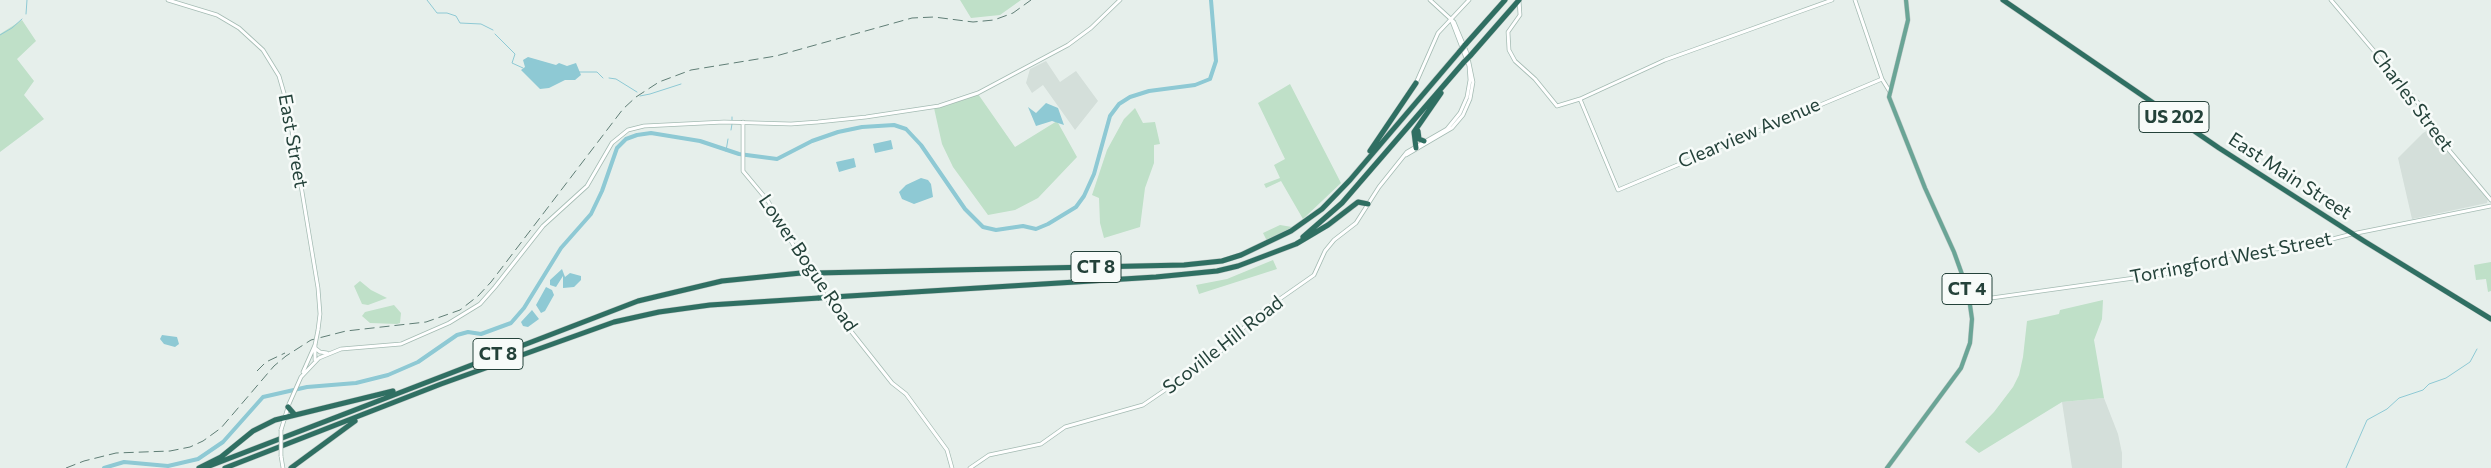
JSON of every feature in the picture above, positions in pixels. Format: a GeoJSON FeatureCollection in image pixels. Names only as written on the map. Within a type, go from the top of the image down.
{"type":"FeatureCollection","features":[{"type":"Feature","properties":{"kind":"highway","name":"CT 8"},"geometry":{"type":"LineString","coordinates":[[204,468],[434,378],[645,299],[722,281],[802,273],[1164,266],[1222,261],[1258,248],[1291,231],[1322,209],[1350,180],[1505,0]]}},
{"type":"Feature","properties":{"kind":"highway","name":"East Main Street"},"geometry":{"type":"LineString","coordinates":[[2003,0],[2219,148],[2352,234],[2491,319]]}},
{"type":"Feature","properties":{"kind":"highway","name":"CT 8"},"geometry":{"type":"LineString","coordinates":[[225,468],[592,328],[636,316],[710,305],[1197,274],[1238,266],[1279,252],[1308,233],[1342,203],[1518,1]]}},
{"type":"Feature","properties":{"kind":"highway"},"geometry":{"type":"LineString","coordinates":[[1415,147],[1414,135],[1454,74]]}},
{"type":"Feature","properties":{"kind":"highway"},"geometry":{"type":"LineString","coordinates":[[1350,180],[1416,83]]}},
{"type":"Feature","properties":{"kind":"highway"},"geometry":{"type":"LineString","coordinates":[[1420,124],[1417,136],[1424,141]]}},
{"type":"Feature","properties":{"kind":"highway"},"geometry":{"type":"LineString","coordinates":[[1279,252],[1328,225],[1358,202],[1368,204]]}},
{"type":"Feature","properties":{"kind":"highway"},"geometry":{"type":"LineString","coordinates":[[199,468],[221,457],[257,429],[284,418],[396,391],[434,378]]}},
{"type":"Feature","properties":{"kind":"highway"},"geometry":{"type":"LineString","coordinates":[[294,467],[343,428],[391,404]]}},
{"type":"Feature","properties":{"kind":"highway"},"geometry":{"type":"LineString","coordinates":[[289,405],[296,415]]}},
{"type":"Feature","properties":{"kind":"main road","name":"East Street"},"geometry":{"type":"LineString","coordinates":[[168,0],[217,16],[239,28],[263,50],[279,76],[288,107],[318,288],[320,314],[315,346],[316,360],[302,376]]}},
{"type":"Feature","properties":{"kind":"main road"},"geometry":{"type":"LineString","coordinates":[[310,356],[316,360],[328,353],[348,348],[398,344],[468,313],[492,291],[543,226],[587,186],[612,143],[628,130],[640,127],[682,124],[743,122],[791,124],[866,117],[939,106],[964,98],[1068,45],[1091,28],[1120,0]]}},
{"type":"Feature","properties":{"kind":"main road"},"geometry":{"type":"LineString","coordinates":[[1415,147],[1452,128],[1462,115],[1470,99],[1473,82],[1472,68],[1454,22],[1430,0]]}},
{"type":"Feature","properties":{"kind":"main road"},"geometry":{"type":"LineString","coordinates":[[1416,83],[1438,33],[1469,0]]}},
{"type":"Feature","properties":{"kind":"main road"},"geometry":{"type":"LineString","coordinates":[[1518,1],[1520,15],[1508,32],[1509,50],[1515,60],[1535,79],[1557,106],[1580,100],[1665,60],[1832,0]]}},
{"type":"Feature","properties":{"kind":"main road"},"geometry":{"type":"LineString","coordinates":[[1855,0],[1882,78],[1890,92]]}},
{"type":"Feature","properties":{"kind":"main road","name":"CT 4"},"geometry":{"type":"LineString","coordinates":[[1887,468],[1961,368],[1972,333],[1970,301],[1949,239],[1925,188],[1891,99],[1890,92],[1908,20],[1906,0]]}},
{"type":"Feature","properties":{"kind":"main road","name":"Charles Street"},"geometry":{"type":"LineString","coordinates":[[2332,0],[2418,103],[2438,137],[2491,200]]}},
{"type":"Feature","properties":{"kind":"main road"},"geometry":{"type":"LineString","coordinates":[[1415,147],[1450,126],[1460,113],[1467,97],[1470,80],[1469,66],[1451,20]]}},
{"type":"Feature","properties":{"kind":"main road","name":"Clearview Avenue"},"geometry":{"type":"LineString","coordinates":[[1580,100],[1618,190],[1882,78]]}},
{"type":"Feature","properties":{"kind":"main road","name":"Lower Bogue Road"},"geometry":{"type":"LineString","coordinates":[[743,122],[743,171],[768,201],[806,267],[835,311],[892,383],[906,394],[947,450],[952,468]]}},
{"type":"Feature","properties":{"kind":"main road","name":"Scoville Hill Road"},"geometry":{"type":"LineString","coordinates":[[970,468],[989,455],[1036,446],[1065,427],[1148,402],[1218,354],[1254,317],[1305,283],[1317,270],[1325,252],[1334,240],[1356,223],[1368,204],[1405,156],[1415,147]]}},
{"type":"Feature","properties":{"kind":"main road","name":"Torringford West Street"},"geometry":{"type":"LineString","coordinates":[[1970,301],[2164,274],[2235,254],[2309,245],[2352,234],[2491,206]]}},
{"type":"Feature","properties":{"kind":"main road","name":"East Street"},"geometry":{"type":"LineString","coordinates":[[283,468],[281,456],[284,418],[315,346]]}},
{"type":"Feature","properties":{"kind":"main road"},"geometry":{"type":"LineString","coordinates":[[315,346],[319,352],[328,353]]}},
{"type":"Feature","properties":{"kind":"shaded area"},"geometry":{"type":"Polygon","coordinates":[[[1046,61],[1060,82],[1076,71],[1098,101],[1075,130],[1043,85],[1032,93],[1026,83],[1030,69],[1046,61]]]}},
{"type":"Feature","properties":{"kind":"shaded area"},"geometry":{"type":"Polygon","coordinates":[[[2430,129],[2488,199],[2487,203],[2412,219],[2398,158],[2423,133],[2430,129]]]}},
{"type":"Feature","properties":{"kind":"shaded area"},"geometry":{"type":"Polygon","coordinates":[[[2104,398],[2118,434],[2122,453],[2122,468],[2072,468],[2062,402],[2104,398]]]}},
{"type":"Feature","properties":{"kind":"green space"},"geometry":{"type":"Polygon","coordinates":[[[960,0],[1021,0],[1000,15],[971,18],[960,0]]]}},
{"type":"Feature","properties":{"kind":"green space"},"geometry":{"type":"Polygon","coordinates":[[[22,20],[36,41],[17,59],[34,81],[24,95],[44,119],[0,152],[0,34],[22,20]]]}},
{"type":"Feature","properties":{"kind":"green space"},"geometry":{"type":"Polygon","coordinates":[[[1290,84],[1341,183],[1303,219],[1281,181],[1266,188],[1264,184],[1280,178],[1274,165],[1285,159],[1258,103],[1290,84]]]}},
{"type":"Feature","properties":{"kind":"green space"},"geometry":{"type":"Polygon","coordinates":[[[978,94],[1015,147],[1057,121],[1077,157],[1038,198],[1015,210],[988,215],[953,167],[942,144],[934,108],[946,106],[978,94]]]}},
{"type":"Feature","properties":{"kind":"green space"},"geometry":{"type":"Polygon","coordinates":[[[1135,108],[1143,123],[1155,122],[1160,144],[1154,145],[1154,163],[1145,188],[1140,227],[1104,238],[1100,223],[1099,198],[1092,195],[1107,150],[1124,119],[1135,108]]]}},
{"type":"Feature","properties":{"kind":"green space"},"geometry":{"type":"Polygon","coordinates":[[[1280,225],[1292,227],[1267,241],[1263,233],[1280,225]]]}},
{"type":"Feature","properties":{"kind":"green space"},"geometry":{"type":"Polygon","coordinates":[[[1273,260],[1277,269],[1199,294],[1196,285],[1227,279],[1273,260]]]}},
{"type":"Feature","properties":{"kind":"green space"},"geometry":{"type":"Polygon","coordinates":[[[2491,262],[2491,291],[2488,292],[2486,279],[2476,280],[2474,265],[2491,262]]]}},
{"type":"Feature","properties":{"kind":"green space"},"geometry":{"type":"Polygon","coordinates":[[[360,281],[371,290],[387,298],[368,305],[362,304],[354,286],[360,281]]]}},
{"type":"Feature","properties":{"kind":"green space"},"geometry":{"type":"Polygon","coordinates":[[[2103,300],[2102,319],[2094,340],[2104,398],[2062,402],[1979,453],[1965,442],[1994,412],[2013,387],[2019,375],[2023,357],[2027,321],[2059,314],[2060,310],[2103,300]]]}},
{"type":"Feature","properties":{"kind":"green space"},"geometry":{"type":"Polygon","coordinates":[[[394,305],[401,313],[400,323],[370,323],[362,316],[365,312],[394,305]]]}},
{"type":"Feature","properties":{"kind":"water"},"geometry":{"type":"Polygon","coordinates":[[[528,57],[556,65],[559,63],[567,66],[576,63],[581,75],[575,80],[565,80],[549,88],[540,89],[521,70],[525,67],[523,60],[528,57]]]}},
{"type":"Feature","properties":{"kind":"water"},"geometry":{"type":"Polygon","coordinates":[[[1046,103],[1058,108],[1064,125],[1052,121],[1036,126],[1028,107],[1036,113],[1046,103]]]}},
{"type":"Feature","properties":{"kind":"water"},"geometry":{"type":"Polygon","coordinates":[[[891,140],[893,149],[875,153],[873,144],[891,140]]]}},
{"type":"Feature","properties":{"kind":"water"},"geometry":{"type":"Polygon","coordinates":[[[854,158],[856,167],[839,172],[836,162],[854,158]]]}},
{"type":"Feature","properties":{"kind":"water"},"geometry":{"type":"Polygon","coordinates":[[[921,178],[928,180],[931,184],[933,197],[914,204],[902,199],[899,192],[906,185],[921,178]]]}},
{"type":"Feature","properties":{"kind":"water"},"geometry":{"type":"Polygon","coordinates":[[[562,269],[565,277],[570,273],[581,276],[581,280],[574,287],[563,288],[563,276],[556,287],[550,285],[550,280],[562,269]]]}},
{"type":"Feature","properties":{"kind":"water"},"geometry":{"type":"Polygon","coordinates":[[[546,287],[552,290],[554,295],[545,311],[541,313],[536,305],[546,287]]]}},
{"type":"Feature","properties":{"kind":"water"},"geometry":{"type":"Polygon","coordinates":[[[532,310],[539,319],[528,327],[523,326],[521,322],[532,310]]]}},
{"type":"Feature","properties":{"kind":"water"},"geometry":{"type":"Polygon","coordinates":[[[162,335],[177,337],[179,344],[175,347],[164,344],[160,339],[162,335]]]}},
{"type":"Feature","properties":{"kind":"waterway"},"geometry":{"type":"LineString","coordinates":[[26,14],[27,0]]}},
{"type":"Feature","properties":{"kind":"waterway"},"geometry":{"type":"LineString","coordinates":[[427,0],[437,13],[447,13],[456,16],[460,23],[481,24],[493,30]]}},
{"type":"Feature","properties":{"kind":"waterway"},"geometry":{"type":"LineString","coordinates":[[104,468],[124,462],[168,466],[198,459],[223,442],[263,397],[307,387],[356,383],[388,375],[418,362],[457,335],[468,332],[481,334],[511,323],[524,308],[561,248],[591,214],[602,191],[617,148],[626,139],[637,135],[651,133],[700,141],[739,154],[777,159],[812,141],[838,132],[862,127],[894,125],[906,129],[921,145],[965,209],[983,227],[996,230],[1023,226],[1036,229],[1048,224],[1076,207],[1084,196],[1094,174],[1110,116],[1119,104],[1130,97],[1149,91],[1195,85],[1210,79],[1216,61],[1211,0]]}},
{"type":"Feature","properties":{"kind":"waterway"},"geometry":{"type":"LineString","coordinates":[[0,35],[22,19]]}},
{"type":"Feature","properties":{"kind":"waterway"},"geometry":{"type":"LineString","coordinates":[[495,34],[515,54],[512,63],[523,68]]}},
{"type":"Feature","properties":{"kind":"waterway"},"geometry":{"type":"LineString","coordinates":[[579,72],[597,72],[603,78]]}},
{"type":"Feature","properties":{"kind":"waterway"},"geometry":{"type":"LineString","coordinates":[[609,78],[616,79],[637,92]]}},
{"type":"Feature","properties":{"kind":"waterway"},"geometry":{"type":"LineString","coordinates":[[640,96],[681,84]]}},
{"type":"Feature","properties":{"kind":"waterway"},"geometry":{"type":"LineString","coordinates":[[731,130],[732,124]]}},
{"type":"Feature","properties":{"kind":"waterway"},"geometry":{"type":"LineString","coordinates":[[726,151],[728,139]]}},
{"type":"Feature","properties":{"kind":"waterway"},"geometry":{"type":"LineString","coordinates":[[2346,468],[2367,420],[2387,409],[2399,398],[2423,390],[2429,384],[2446,378],[2470,362],[2477,349]]}},
{"type":"Feature","properties":{"kind":"railway"},"geometry":{"type":"LineString","coordinates":[[66,468],[84,461],[116,453],[170,451],[190,447],[203,441],[221,428],[274,366],[311,340],[346,331],[426,322],[460,310],[478,296],[491,282],[623,109],[636,97],[659,82],[691,70],[776,56],[912,18],[934,17],[973,22],[994,20],[1013,13],[1031,0]]}},
{"type":"Feature","properties":{"kind":"railway"},"geometry":{"type":"LineString","coordinates":[[257,371],[266,362],[285,353]]}}]}
